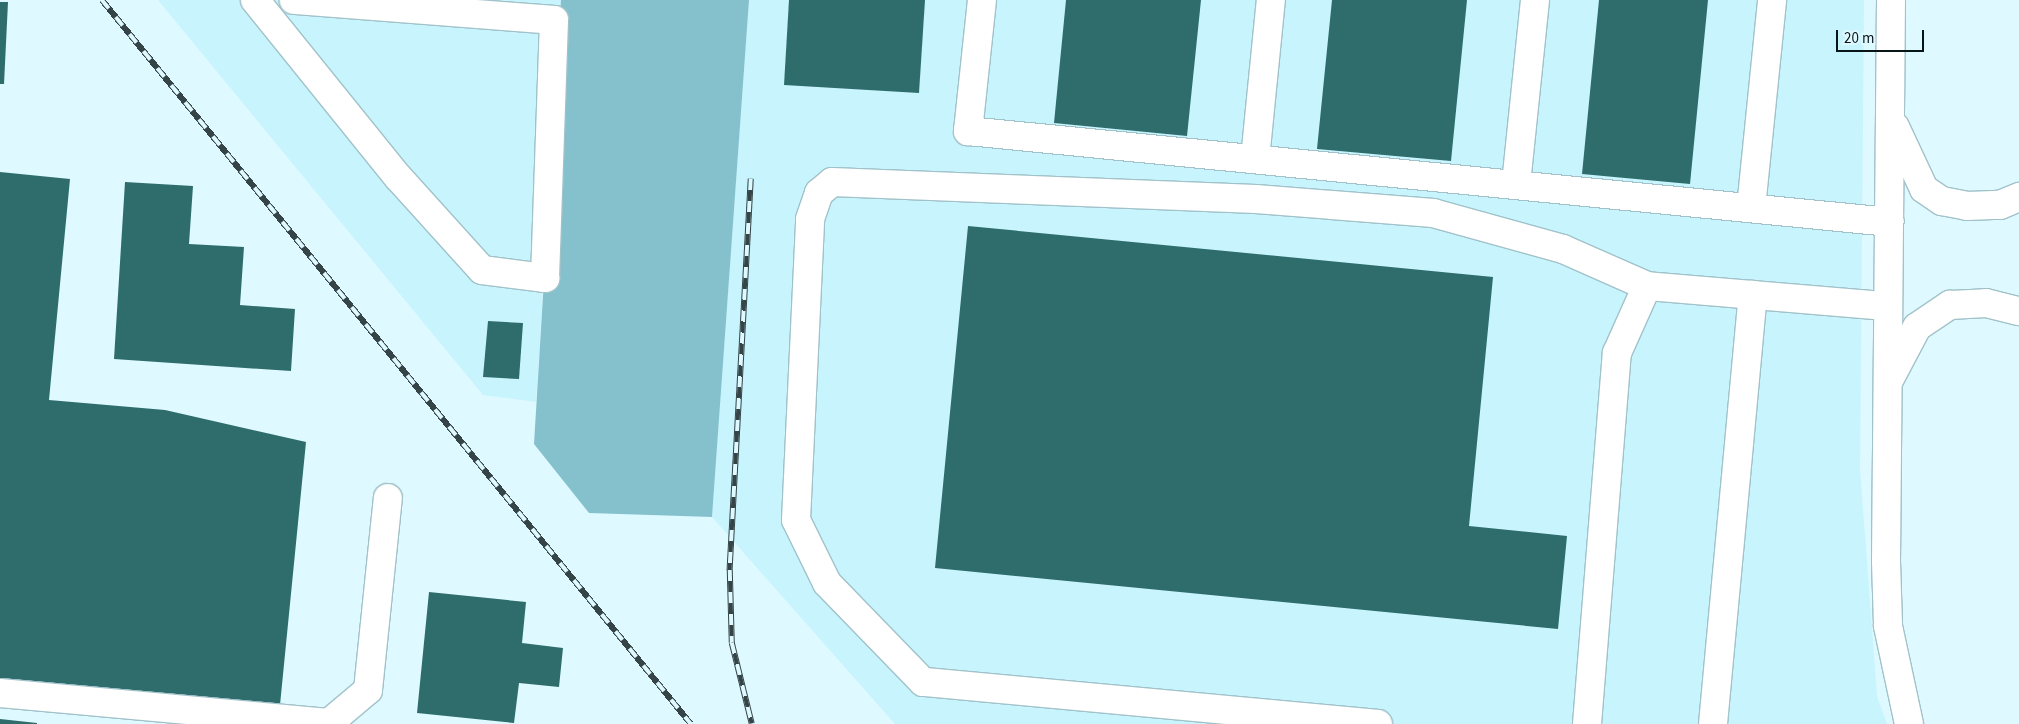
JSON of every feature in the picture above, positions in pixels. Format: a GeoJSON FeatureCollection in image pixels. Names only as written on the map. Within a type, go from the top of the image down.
{"type":"FeatureCollection","features":[{"type":"Feature","properties":{"kind":"street"},"geometry":{"type":"LineString","coordinates":[[255,0],[398,176],[482,270],[545,278],[554,20],[294,0]]}},
{"type":"Feature","properties":{"kind":"street"},"geometry":{"type":"LineString","coordinates":[[982,0],[968,131],[1890,222]]}},
{"type":"Feature","properties":{"kind":"street"},"geometry":{"type":"LineString","coordinates":[[1255,159],[1271,0]]}},
{"type":"Feature","properties":{"kind":"street"},"geometry":{"type":"LineString","coordinates":[[1516,184],[1535,0]]}},
{"type":"Feature","properties":{"kind":"street"},"geometry":{"type":"LineString","coordinates":[[1751,208],[1772,0]]}},
{"type":"Feature","properties":{"kind":"street"},"geometry":{"type":"LineString","coordinates":[[1891,0],[1892,121],[1885,387],[1888,626],[1905,723]]}},
{"type":"Feature","properties":{"kind":"street"},"geometry":{"type":"LineString","coordinates":[[1892,121],[1924,189],[1942,201],[1967,206],[2000,205],[2019,197]]}},
{"type":"Feature","properties":{"kind":"street"},"geometry":{"type":"LineString","coordinates":[[1378,724],[923,682],[827,583],[796,520],[810,219],[819,193],[832,182],[1256,199],[1433,213],[1564,249],[1647,286],[1887,306]]}},
{"type":"Feature","properties":{"kind":"street"},"geometry":{"type":"LineString","coordinates":[[1587,724],[1617,353],[1647,286]]}},
{"type":"Feature","properties":{"kind":"street"},"geometry":{"type":"LineString","coordinates":[[1713,724],[1753,295]]}},
{"type":"Feature","properties":{"kind":"street"},"geometry":{"type":"LineString","coordinates":[[1885,387],[1917,328],[1950,305],[1986,303],[2019,310]]}},
{"type":"Feature","properties":{"kind":"street"},"geometry":{"type":"LineString","coordinates":[[0,693],[329,723],[368,690],[388,498]]}},
{"type":"Feature","properties":{"kind":"shaded area"},"geometry":{"type":"Polygon","coordinates":[[[158,0],[561,0],[536,402],[483,395],[158,0]]]}},
{"type":"Feature","properties":{"kind":"shaded area"},"geometry":{"type":"Polygon","coordinates":[[[561,0],[749,0],[712,517],[589,513],[534,444],[561,0]]]}},
{"type":"Feature","properties":{"kind":"shaded area"},"geometry":{"type":"Polygon","coordinates":[[[749,0],[1864,0],[1860,469],[1877,696],[1887,724],[895,724],[712,517],[749,0]]]}},
{"type":"Feature","properties":{"kind":"building"},"geometry":{"type":"Polygon","coordinates":[[[789,0],[925,0],[919,93],[784,85],[789,0]]]}},
{"type":"Feature","properties":{"kind":"building"},"geometry":{"type":"Polygon","coordinates":[[[1066,0],[1201,0],[1187,136],[1054,123],[1066,0]]]}},
{"type":"Feature","properties":{"kind":"building"},"geometry":{"type":"Polygon","coordinates":[[[1332,0],[1467,0],[1451,161],[1317,149],[1332,0]]]}},
{"type":"Feature","properties":{"kind":"building"},"geometry":{"type":"Polygon","coordinates":[[[1599,0],[1708,0],[1690,184],[1582,174],[1599,0]]]}},
{"type":"Feature","properties":{"kind":"building"},"geometry":{"type":"Polygon","coordinates":[[[0,2],[8,2],[4,84],[0,84],[0,2]]]}},
{"type":"Feature","properties":{"kind":"building"},"geometry":{"type":"Polygon","coordinates":[[[0,172],[70,179],[49,400],[165,410],[306,442],[280,705],[0,678],[0,172]]]}},
{"type":"Feature","properties":{"kind":"building"},"geometry":{"type":"Polygon","coordinates":[[[125,182],[193,186],[189,244],[244,247],[240,305],[295,309],[291,371],[114,359],[125,182]]]}},
{"type":"Feature","properties":{"kind":"building"},"geometry":{"type":"Polygon","coordinates":[[[968,226],[1493,277],[1469,526],[1567,536],[1558,629],[935,568],[968,226]]]}},
{"type":"Feature","properties":{"kind":"building"},"geometry":{"type":"Polygon","coordinates":[[[488,321],[523,323],[519,379],[483,377],[488,321]]]}},
{"type":"Feature","properties":{"kind":"building"},"geometry":{"type":"Polygon","coordinates":[[[429,592],[526,602],[522,643],[563,648],[559,687],[519,683],[514,723],[417,713],[429,592]]]}},
{"type":"Feature","properties":{"kind":"building"},"geometry":{"type":"Polygon","coordinates":[[[0,719],[37,723],[37,724],[0,724],[0,719]]]}},
{"type":"Feature","properties":{"kind":"railway"},"geometry":{"type":"LineString","coordinates":[[102,0],[691,724]]}},
{"type":"Feature","properties":{"kind":"railway"},"geometry":{"type":"LineString","coordinates":[[751,179],[730,570],[732,643],[752,724]]}}]}
